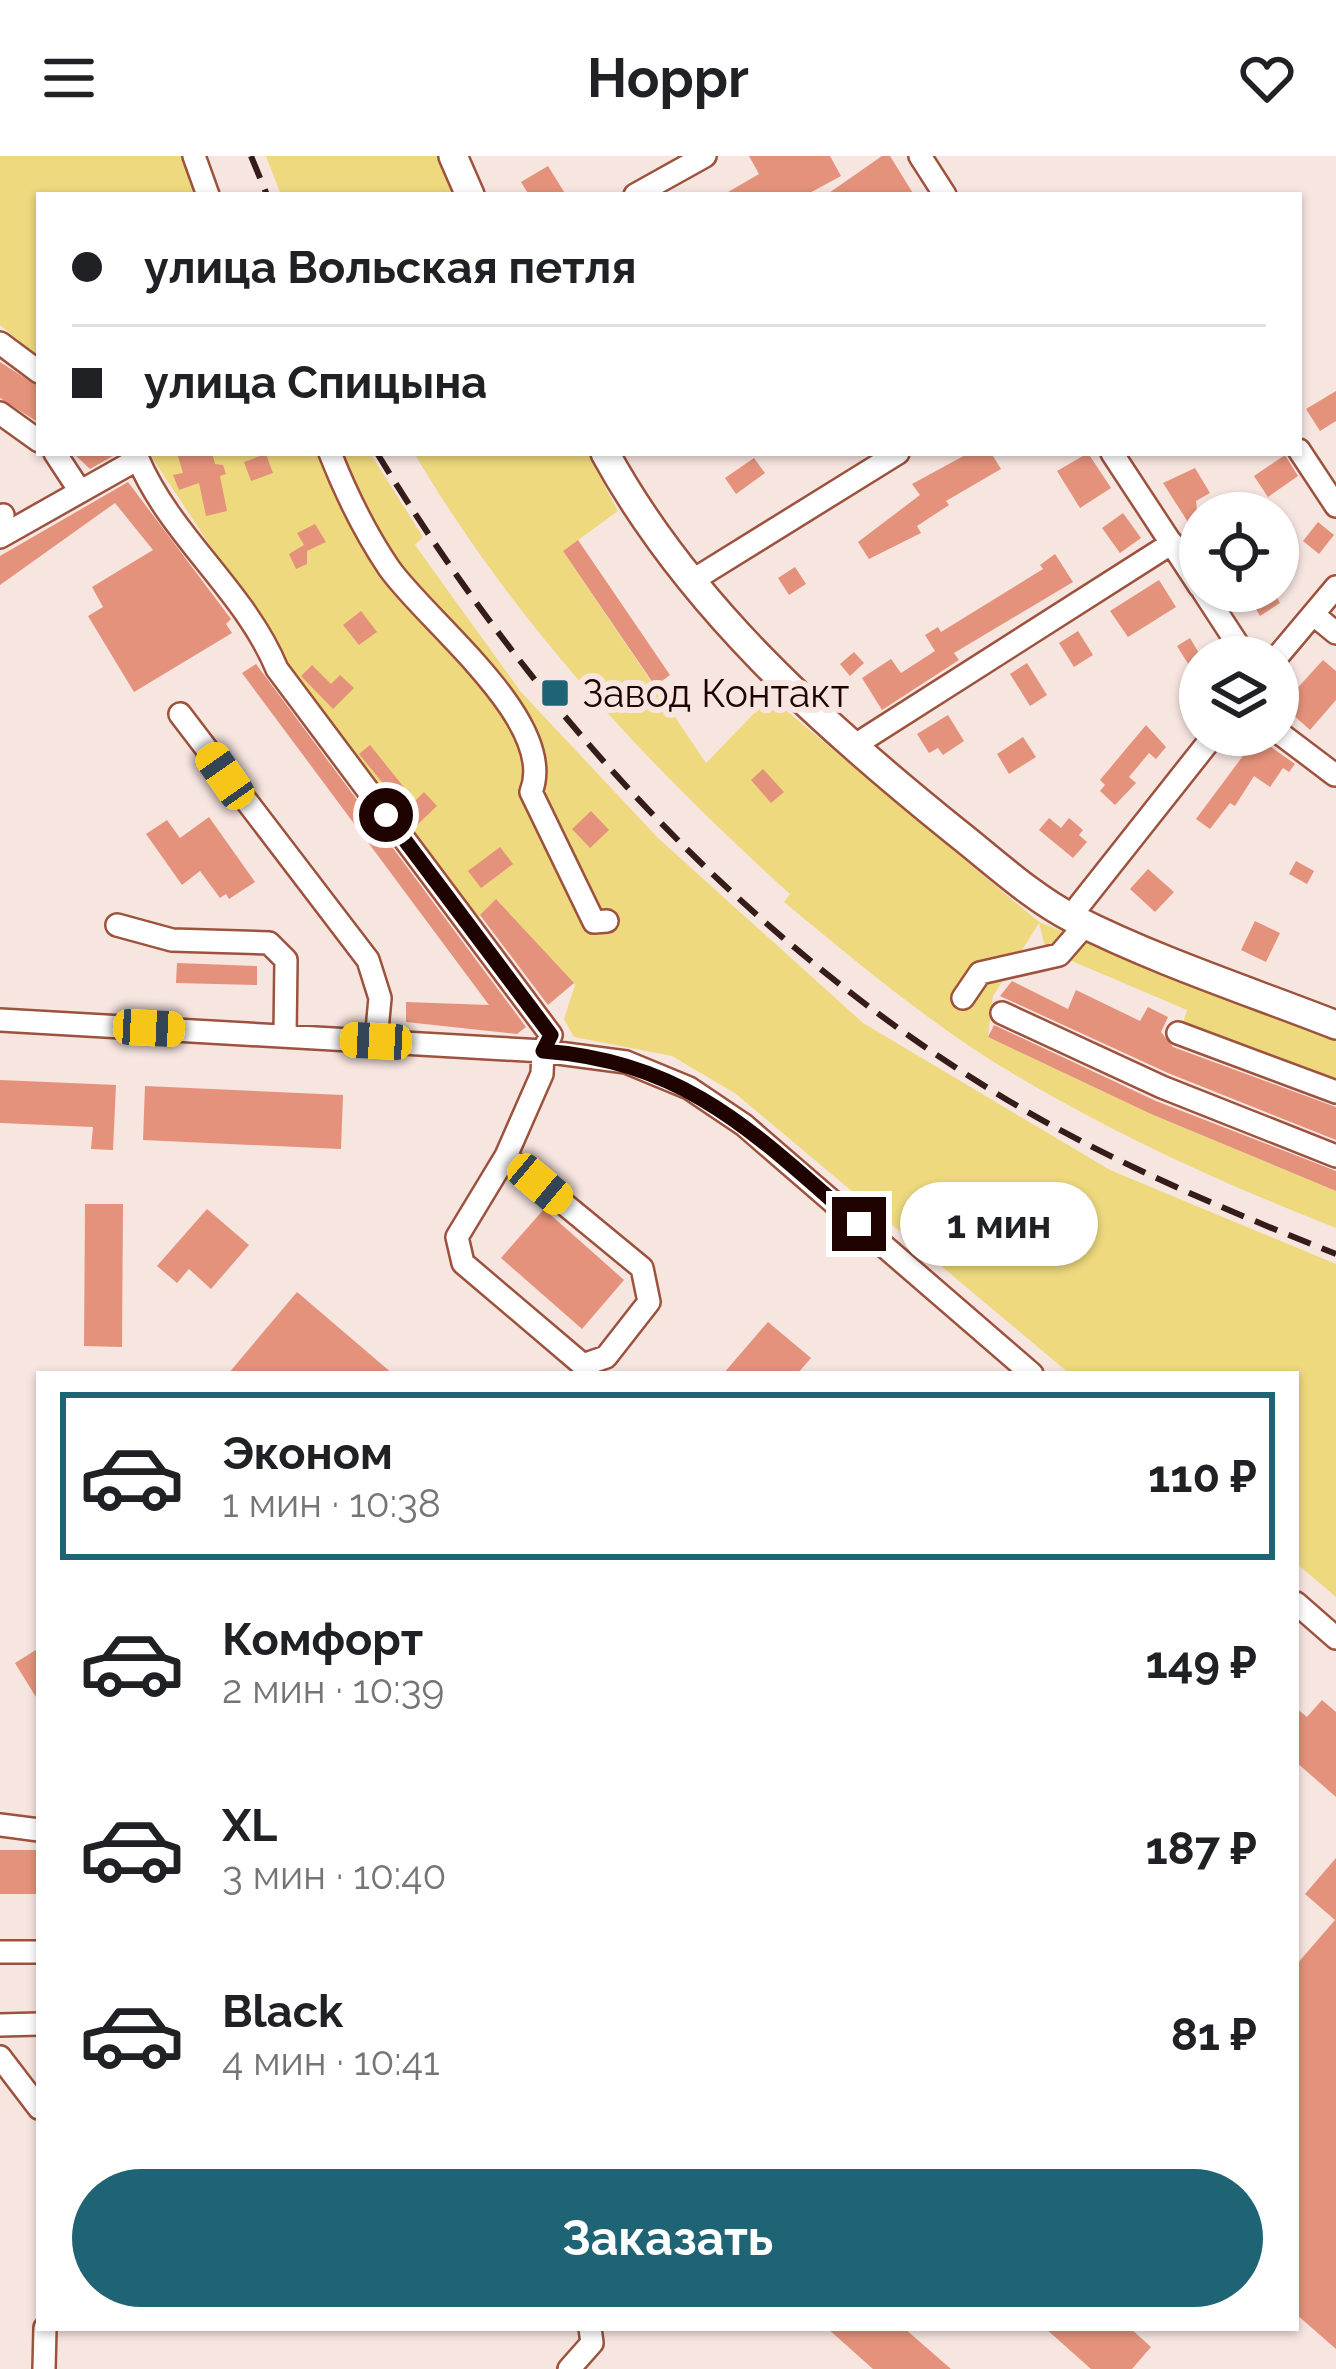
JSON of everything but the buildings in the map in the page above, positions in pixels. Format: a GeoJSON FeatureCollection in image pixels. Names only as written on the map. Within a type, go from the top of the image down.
{"type":"FeatureCollection","features":[{"type":"Feature","properties":{"kind":"main road"},"geometry":{"type":"LineString","coordinates":[[453,156],[469,192]]}},
{"type":"Feature","properties":{"kind":"main road"},"geometry":{"type":"LineString","coordinates":[[607,456],[638,513],[690,581],[852,747],[1078,921],[1336,1025]]}},
{"type":"Feature","properties":{"kind":"street"},"geometry":{"type":"LineString","coordinates":[[194,156],[207,192]]}},
{"type":"Feature","properties":{"kind":"street"},"geometry":{"type":"LineString","coordinates":[[640,192],[704,156]]}},
{"type":"Feature","properties":{"kind":"street"},"geometry":{"type":"LineString","coordinates":[[920,156],[943,192]]}},
{"type":"Feature","properties":{"kind":"street"},"geometry":{"type":"LineString","coordinates":[[0,343],[36,370]]}},
{"type":"Feature","properties":{"kind":"street"},"geometry":{"type":"LineString","coordinates":[[0,413],[36,439]]}},
{"type":"Feature","properties":{"kind":"street"},"geometry":{"type":"LineString","coordinates":[[1302,455],[1336,506]]}},
{"type":"Feature","properties":{"kind":"street"},"geometry":{"type":"LineString","coordinates":[[57,456],[78,488]]}},
{"type":"Feature","properties":{"kind":"street"},"geometry":{"type":"LineString","coordinates":[[1,523],[140,456]]}},
{"type":"Feature","properties":{"kind":"street"},"geometry":{"type":"LineString","coordinates":[[142,456],[165,514],[266,643],[277,669],[547,1043],[542,1074],[506,1156],[457,1237],[463,1263],[583,1365],[606,1357],[649,1302],[643,1268],[506,1156]]}},
{"type":"Feature","properties":{"kind":"street"},"geometry":{"type":"LineString","coordinates":[[332,456],[389,567],[518,715],[537,777],[531,792],[593,922],[607,922]]}},
{"type":"Feature","properties":{"kind":"street"},"geometry":{"type":"LineString","coordinates":[[690,581],[893,456]]}},
{"type":"Feature","properties":{"kind":"street"},"geometry":{"type":"LineString","coordinates":[[1114,456],[1179,554]]}},
{"type":"Feature","properties":{"kind":"street"},"geometry":{"type":"LineString","coordinates":[[852,747],[1172,543]]}},
{"type":"Feature","properties":{"kind":"street"},"geometry":{"type":"LineString","coordinates":[[1296,636],[1336,587]]}},
{"type":"Feature","properties":{"kind":"street"},"geometry":{"type":"LineString","coordinates":[[1314,615],[1336,634]]}},
{"type":"Feature","properties":{"kind":"street"},"geometry":{"type":"LineString","coordinates":[[180,714],[368,960],[380,998],[376,1041]]}},
{"type":"Feature","properties":{"kind":"street"},"geometry":{"type":"LineString","coordinates":[[1299,748],[1335,775]]}},
{"type":"Feature","properties":{"kind":"street"},"geometry":{"type":"LineString","coordinates":[[963,998],[980,973],[1060,955],[1078,921],[1199,756]]}},
{"type":"Feature","properties":{"kind":"street"},"geometry":{"type":"LineString","coordinates":[[117,925],[172,940],[269,944],[286,960],[285,1035]]}},
{"type":"Feature","properties":{"kind":"street"},"geometry":{"type":"LineString","coordinates":[[1002,1013],[1162,1087],[1336,1156]]}},
{"type":"Feature","properties":{"kind":"street"},"geometry":{"type":"LineString","coordinates":[[0,1021],[517,1050],[547,1043],[626,1062],[689,1088],[744,1125],[1029,1371]]}},
{"type":"Feature","properties":{"kind":"street"},"geometry":{"type":"LineString","coordinates":[[1178,1033],[1336,1092]]}},
{"type":"Feature","properties":{"kind":"street"},"geometry":{"type":"LineString","coordinates":[[1299,1606],[1336,1638]]}},
{"type":"Feature","properties":{"kind":"street"},"geometry":{"type":"LineString","coordinates":[[0,1826],[36,1830]]}},
{"type":"Feature","properties":{"kind":"street"},"geometry":{"type":"LineString","coordinates":[[0,1952],[36,1952]]}},
{"type":"Feature","properties":{"kind":"street"},"geometry":{"type":"LineString","coordinates":[[0,2025],[36,2024]]}},
{"type":"Feature","properties":{"kind":"street"},"geometry":{"type":"LineString","coordinates":[[0,2057],[36,2103]]}},
{"type":"Feature","properties":{"kind":"street"},"geometry":{"type":"LineString","coordinates":[[0,2085],[26,2086]]}},
{"type":"Feature","properties":{"kind":"street"},"geometry":{"type":"LineString","coordinates":[[44,2369],[45,2331]]}},
{"type":"Feature","properties":{"kind":"street"},"geometry":{"type":"LineString","coordinates":[[569,2369],[592,2343],[590,2331]]}},
{"type":"Feature","properties":{"kind":"shaded area"},"geometry":{"type":"Polygon","coordinates":[[[0,156],[204,156],[215,192],[36,192],[36,355],[0,325],[0,156]]]}},
{"type":"Feature","properties":{"kind":"shaded area"},"geometry":{"type":"Polygon","coordinates":[[[266,156],[437,156],[454,192],[280,192],[266,156]]]}},
{"type":"Feature","properties":{"kind":"shaded area"},"geometry":{"type":"Polygon","coordinates":[[[151,456],[372,456],[423,537],[415,545],[521,692],[658,838],[863,1023],[1110,1170],[1336,1264],[1336,1597],[1299,1566],[1299,1371],[1066,1371],[736,1094],[672,1056],[574,1037],[564,1019],[575,985],[497,900],[476,919],[336,736],[151,456]]]}},
{"type":"Feature","properties":{"kind":"shaded area"},"geometry":{"type":"Polygon","coordinates":[[[416,456],[589,456],[618,511],[563,551],[706,763],[770,697],[1039,922],[1336,1041],[1336,1085],[1182,1026],[1187,1010],[1046,950],[1039,923],[993,996],[988,1037],[1151,1114],[1336,1191],[1336,1228],[1091,1117],[982,1054],[867,970],[784,902],[790,894],[684,793],[585,688],[453,515],[416,456]]]}},
{"type":"Feature","properties":{"kind":"railway"},"geometry":{"type":"LineString","coordinates":[[251,156],[266,192]]}},
{"type":"Feature","properties":{"kind":"railway"},"geometry":{"type":"LineString","coordinates":[[379,456],[437,547],[572,725],[726,887],[810,960],[898,1028],[1032,1114],[1160,1179],[1336,1254]]}},
{"type":"Feature","properties":{"kind":"place","name":"Завод Контакт"},"geometry":{"type":"Point","coordinates":[555,693]}},
{"type":"Feature","properties":{"kind":"route"},"geometry":{"type":"LineString","coordinates":[[386,815],[551,1035],[543,1051],[626,1062],[689,1088],[744,1125],[859,1224]]}}]}
